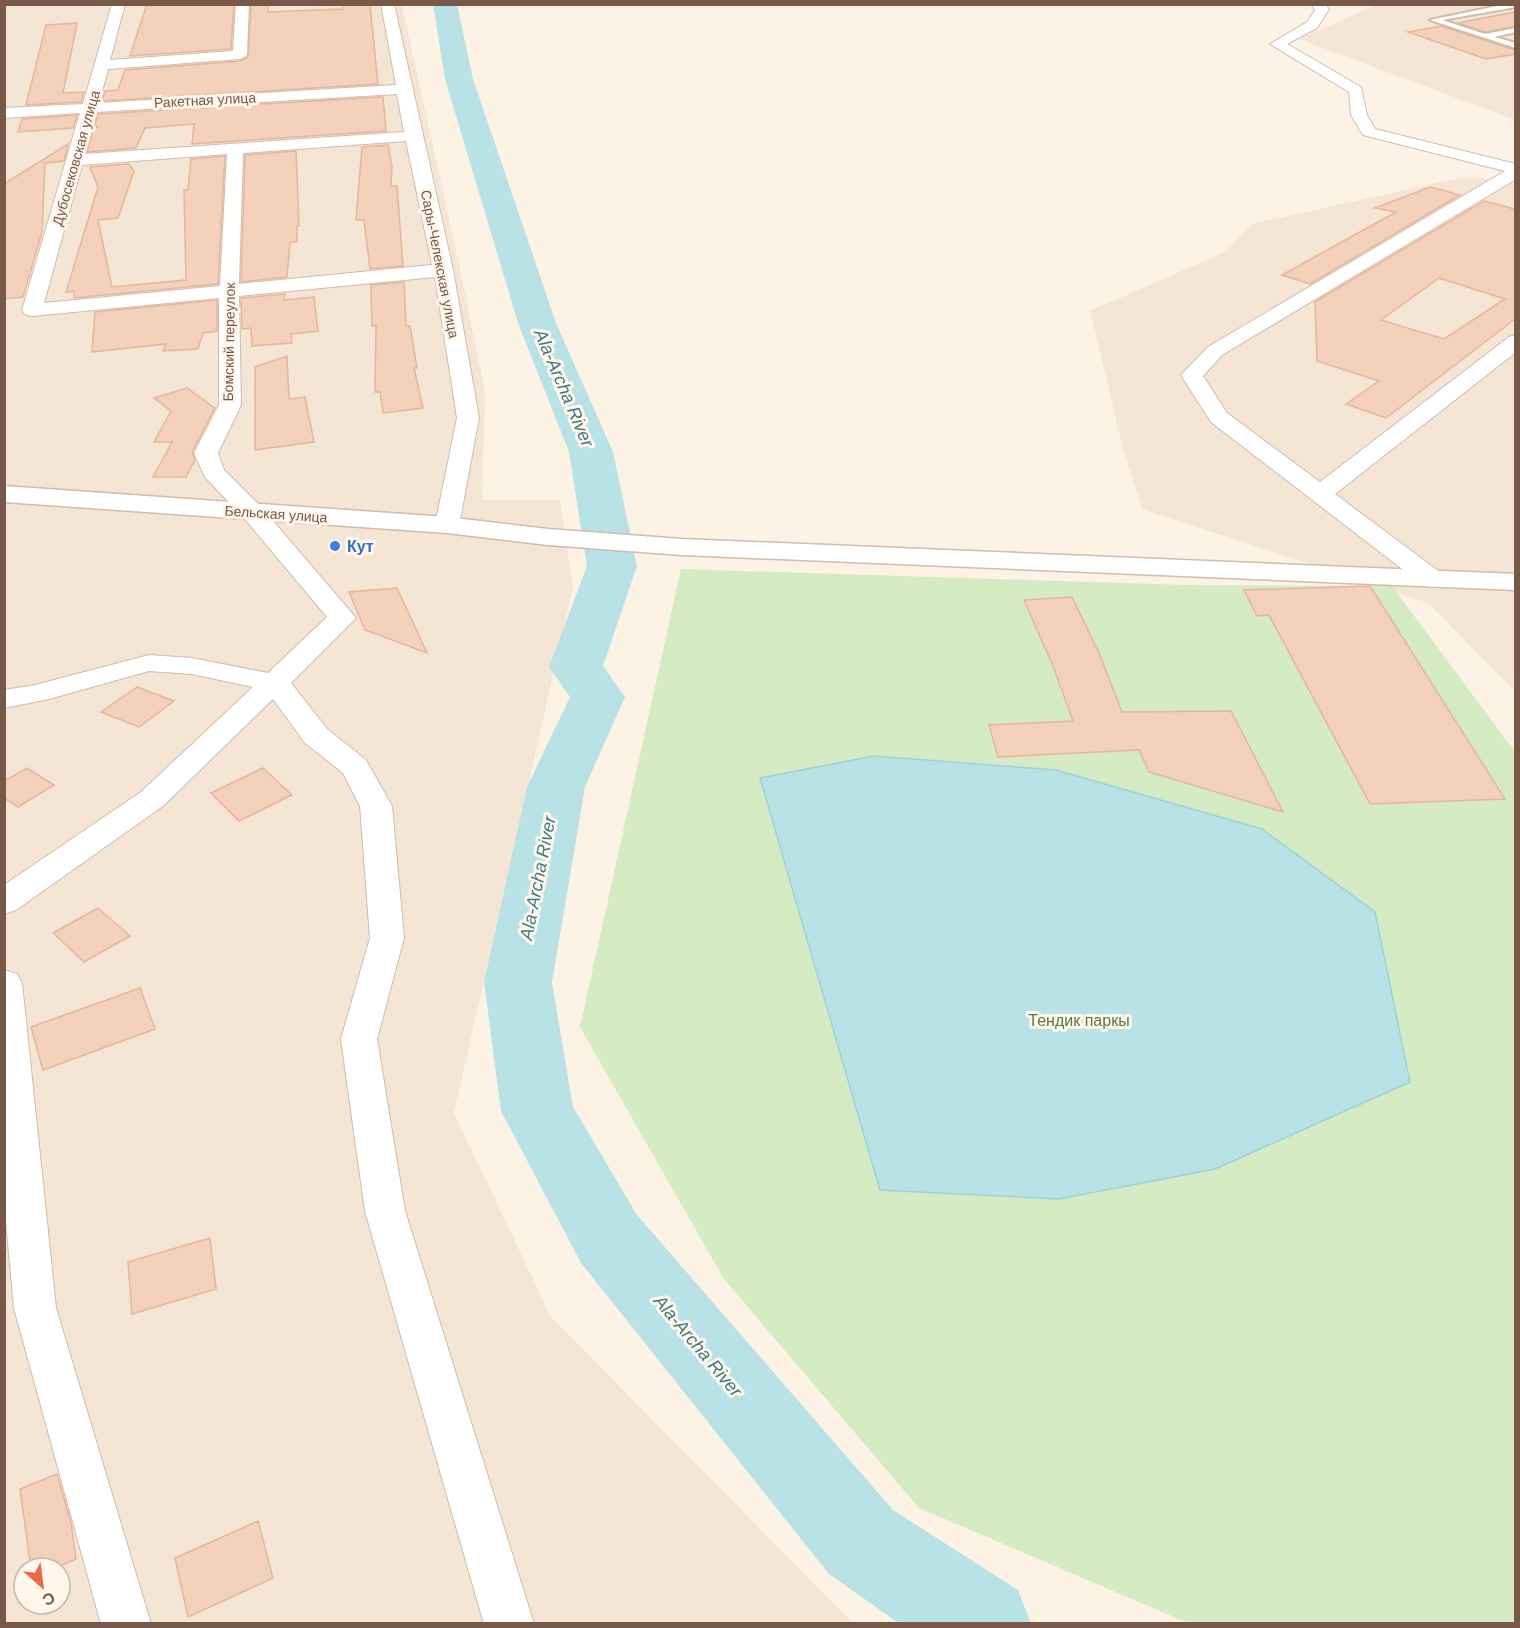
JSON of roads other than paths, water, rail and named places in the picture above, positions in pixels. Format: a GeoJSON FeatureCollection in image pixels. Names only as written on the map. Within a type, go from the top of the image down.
{"type":"FeatureCollection","features":[{"type":"Feature","properties":{"kind":"street","name":"Дубосековская улица"},"geometry":{"type":"LineString","coordinates":[[119,4],[92,107],[32,310],[229,291]]}},
{"type":"Feature","properties":{"kind":"street"},"geometry":{"type":"LineString","coordinates":[[103,65],[240,55],[243,4]]}},
{"type":"Feature","properties":{"kind":"street","name":"Сары-Челекская улица"},"geometry":{"type":"LineString","coordinates":[[387,4],[443,270],[468,418],[447,525]]}},
{"type":"Feature","properties":{"kind":"street"},"geometry":{"type":"LineString","coordinates":[[1317,4],[1322,9],[1312,25],[1277,44],[1356,90],[1359,114],[1369,132],[1515,171]]}},
{"type":"Feature","properties":{"kind":"street","name":"Ракетная улица"},"geometry":{"type":"LineString","coordinates":[[4,112],[405,88]]}},
{"type":"Feature","properties":{"kind":"street"},"geometry":{"type":"LineString","coordinates":[[76,160],[413,136]]}},
{"type":"Feature","properties":{"kind":"street","name":"Бомский переулок"},"geometry":{"type":"LineString","coordinates":[[236,149],[229,291],[230,405],[206,453],[213,472],[253,513],[342,618],[276,683]]}},
{"type":"Feature","properties":{"kind":"street"},"geometry":{"type":"LineString","coordinates":[[1432,579],[1219,417],[1191,375],[1215,351],[1515,171]]}},
{"type":"Feature","properties":{"kind":"street"},"geometry":{"type":"LineString","coordinates":[[229,291],[443,270]]}},
{"type":"Feature","properties":{"kind":"street"},"geometry":{"type":"LineString","coordinates":[[1320,495],[1515,341]]}},
{"type":"Feature","properties":{"kind":"street","name":"Бельская улица"},"geometry":{"type":"LineString","coordinates":[[4,494],[447,525],[548,537],[682,548],[1515,582]]}},
{"type":"Feature","properties":{"kind":"street"},"geometry":{"type":"LineString","coordinates":[[4,699],[39,693],[150,663],[192,666],[276,683],[316,736],[355,767],[376,806],[387,938],[360,1040],[385,1211],[509,1623]]}},
{"type":"Feature","properties":{"kind":"street"},"geometry":{"type":"LineString","coordinates":[[4,902],[152,799],[276,683]]}},
{"type":"Feature","properties":{"kind":"street"},"geometry":{"type":"LineString","coordinates":[[4,983],[35,1308],[126,1623]]}},
{"type":"Feature","properties":{"kind":"lane"},"geometry":{"type":"LineString","coordinates":[[1515,5],[1433,20],[1515,45]]}},
{"type":"Feature","properties":{"kind":"lane"},"geometry":{"type":"LineString","coordinates":[[1486,36],[1515,30]]}},
{"type":"Feature","properties":{"kind":"water"},"geometry":{"type":"Polygon","coordinates":[[[874,756],[1056,770],[1262,829],[1375,912],[1410,1082],[1215,1169],[1059,1199],[880,1190],[760,778],[874,756]]]}},
{"type":"Feature","properties":{"kind":"waterway","name":"Ala-Archa River"},"geometry":{"type":"LineString","coordinates":[[445,4],[459,79],[537,323],[591,452],[612,566],[576,667],[598,697],[556,787],[518,982],[537,1111],[609,1239],[861,1542],[984,1624]]}},
{"type":"Feature","properties":{"kind":"place","name":"Кут"},"geometry":{"type":"Point","coordinates":[335,546]}},
{"type":"Feature","properties":{"kind":"park label","name":"Тендик паркы"},"geometry":{"type":"Point","coordinates":[1079,1020]}}]}
